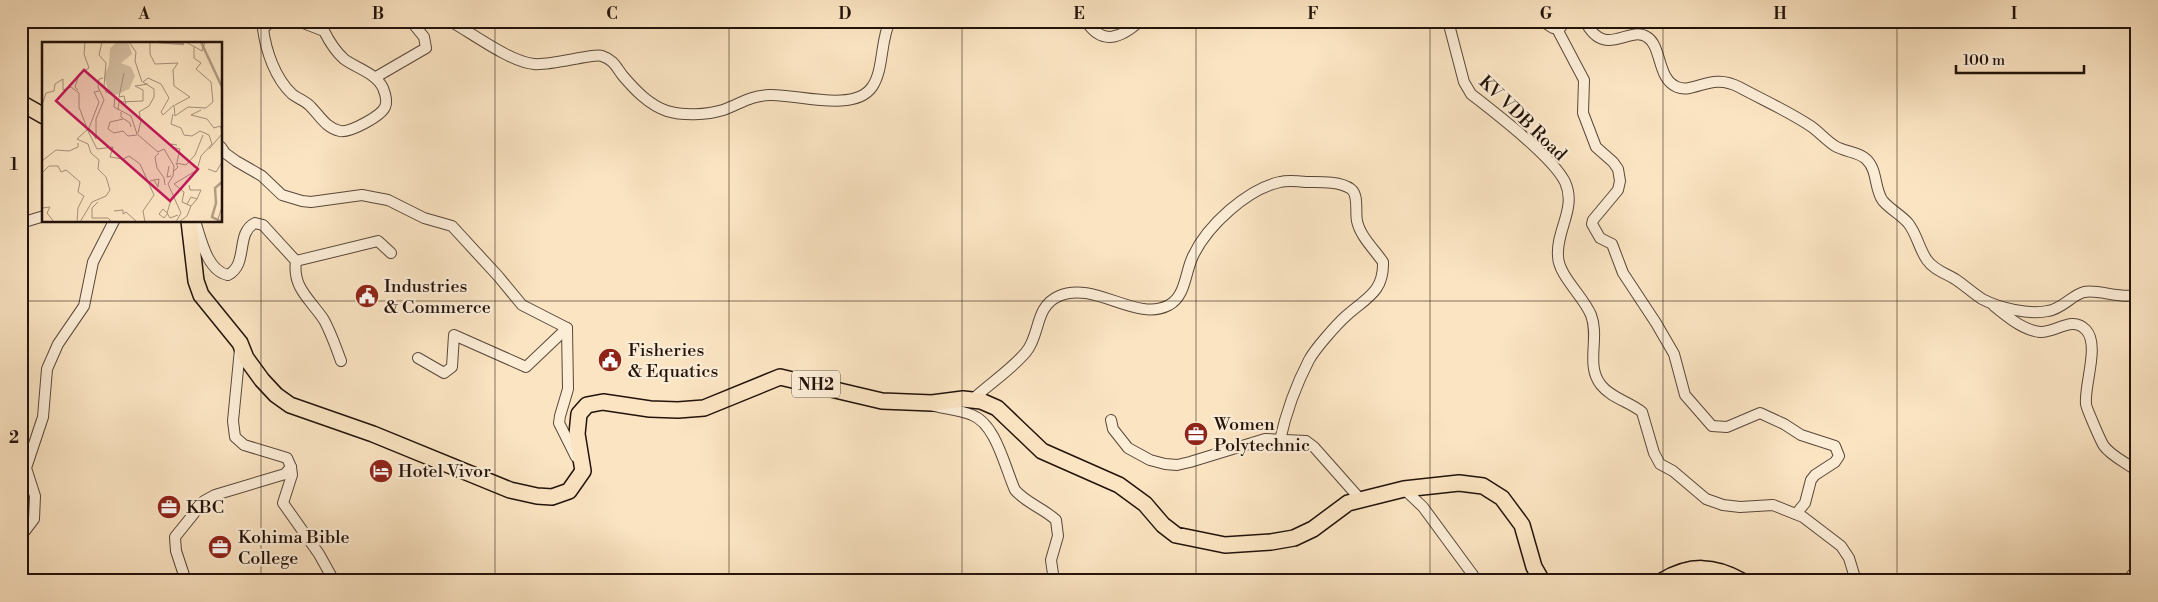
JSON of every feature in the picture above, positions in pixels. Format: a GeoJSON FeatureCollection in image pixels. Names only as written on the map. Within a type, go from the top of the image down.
{"type":"FeatureCollection","features":[{"type":"Feature","properties":{"kind":"highway"},"geometry":{"type":"LineString","coordinates":[[21,103],[42,115]]}},
{"type":"Feature","properties":{"kind":"highway"},"geometry":{"type":"LineString","coordinates":[[189,222],[196,280],[201,295],[240,343],[246,358],[262,380],[290,406],[372,434],[510,490],[537,496],[552,497],[569,492],[583,471]]}},
{"type":"Feature","properties":{"kind":"highway","name":"NH2"},"geometry":{"type":"LineString","coordinates":[[583,471],[577,434],[579,414],[587,405],[604,402],[650,409],[678,410],[704,408],[780,377],[882,401],[981,401],[997,408],[1042,451],[1119,485],[1145,504],[1162,524],[1176,535],[1225,545],[1271,542],[1294,538],[1314,529],[1348,503],[1404,489],[1458,483],[1483,486],[1502,498],[1522,525],[1534,567],[1542,581]]}},
{"type":"Feature","properties":{"kind":"highway"},"geometry":{"type":"LineString","coordinates":[[1662,581],[1682,570],[1707,568],[1726,571],[1742,581]]}},
{"type":"Feature","properties":{"kind":"street"},"geometry":{"type":"LineString","coordinates":[[271,21],[263,29],[265,44],[280,79],[290,92],[308,104],[324,123],[336,130],[347,131],[372,119],[383,110],[386,106],[384,92],[376,77],[343,58],[324,31],[298,21]]}},
{"type":"Feature","properties":{"kind":"street"},"geometry":{"type":"LineString","coordinates":[[376,77],[426,48],[424,37],[411,21]]}},
{"type":"Feature","properties":{"kind":"street"},"geometry":{"type":"LineString","coordinates":[[450,21],[487,44],[533,64],[572,61],[598,55],[609,58],[617,65],[622,74],[639,93],[652,103],[667,110],[686,114],[715,112],[749,98],[769,95],[842,102],[858,97],[872,87],[877,75],[886,29],[890,21]]}},
{"type":"Feature","properties":{"kind":"street"},"geometry":{"type":"LineString","coordinates":[[1086,21],[1097,34],[1109,38],[1122,35],[1140,21]]}},
{"type":"Feature","properties":{"kind":"street","name":"KV VDB Road"},"geometry":{"type":"LineString","coordinates":[[1448,21],[1464,82],[1471,94],[1535,148],[1564,180],[1570,196],[1557,257],[1565,275],[1592,316],[1594,374],[1602,386],[1642,412],[1654,453],[1660,464],[1673,471],[1706,499],[1723,505],[1740,507],[1773,505],[1796,514],[1841,546],[1849,558],[1856,581]]}},
{"type":"Feature","properties":{"kind":"street"},"geometry":{"type":"LineString","coordinates":[[1542,21],[1553,28],[1560,24],[1584,80],[1583,113],[1596,147],[1618,169],[1620,181],[1618,190],[1593,220],[1592,228],[1600,238],[1612,244],[1623,273],[1674,354],[1685,395],[1712,426],[1726,427],[1760,413],[1784,424],[1801,436],[1835,446],[1839,456],[1835,462],[1815,475],[1811,480],[1805,503],[1796,514]]}},
{"type":"Feature","properties":{"kind":"street"},"geometry":{"type":"LineString","coordinates":[[1585,21],[1592,33],[1610,41],[1641,34],[1647,37],[1652,41],[1659,63],[1667,77],[1676,87],[1687,88],[1714,81],[1731,83],[1806,124],[1835,146],[1868,160],[1880,197],[1891,210],[1910,225],[1927,260],[1940,272],[1953,278],[1989,302],[2015,323],[2040,332],[2068,324],[2079,324],[2090,336],[2092,346],[2091,365],[2087,379],[2086,406],[2092,415],[2098,436],[2105,448],[2137,471]]}},
{"type":"Feature","properties":{"kind":"street"},"geometry":{"type":"LineString","coordinates":[[222,148],[236,161],[262,176],[277,192],[288,197],[311,202],[362,195],[388,200],[424,218],[452,226],[522,305],[567,328]]}},
{"type":"Feature","properties":{"kind":"street"},"geometry":{"type":"LineString","coordinates":[[972,400],[1025,353],[1034,338],[1040,312],[1048,302],[1057,296],[1071,293],[1092,294],[1144,309],[1168,306],[1178,298],[1193,254],[1202,241],[1213,226],[1241,201],[1266,186],[1280,182],[1341,185],[1350,188],[1354,193],[1358,226],[1383,262],[1382,279],[1377,289],[1345,316],[1310,360],[1287,410],[1280,440]]}},
{"type":"Feature","properties":{"kind":"street"},"geometry":{"type":"LineString","coordinates":[[21,223],[42,217]]}},
{"type":"Feature","properties":{"kind":"street"},"geometry":{"type":"LineString","coordinates":[[21,536],[34,519],[35,496],[26,468],[43,417],[47,370],[58,344],[84,306],[93,262],[113,222]]}},
{"type":"Feature","properties":{"kind":"street"},"geometry":{"type":"LineString","coordinates":[[195,222],[209,260],[217,271],[228,275],[234,271],[239,263],[244,235],[249,226],[255,223],[263,225],[296,261],[295,270],[301,291],[322,318],[341,361]]}},
{"type":"Feature","properties":{"kind":"street"},"geometry":{"type":"LineString","coordinates":[[296,261],[378,241],[391,253]]}},
{"type":"Feature","properties":{"kind":"street"},"geometry":{"type":"LineString","coordinates":[[1989,302],[2013,309],[2046,312],[2061,306],[2083,292],[2117,296],[2137,295]]}},
{"type":"Feature","properties":{"kind":"street"},"geometry":{"type":"LineString","coordinates":[[418,358],[444,373],[452,367],[454,335],[518,365],[526,366],[567,328]]}},
{"type":"Feature","properties":{"kind":"street"},"geometry":{"type":"LineString","coordinates":[[567,328],[568,389],[559,423],[583,471]]}},
{"type":"Feature","properties":{"kind":"street"},"geometry":{"type":"LineString","coordinates":[[240,343],[233,421],[235,437],[244,445],[287,458],[292,475],[283,503],[334,581]]}},
{"type":"Feature","properties":{"kind":"street"},"geometry":{"type":"LineString","coordinates":[[918,402],[973,415],[988,427],[1015,490],[1020,496],[1048,512],[1056,520],[1058,536],[1051,560],[1054,581]]}},
{"type":"Feature","properties":{"kind":"street"},"geometry":{"type":"LineString","coordinates":[[1111,420],[1113,429],[1128,448],[1150,460],[1165,464],[1177,465],[1190,462],[1265,439],[1306,441],[1314,447],[1361,500]]}},
{"type":"Feature","properties":{"kind":"street"},"geometry":{"type":"LineString","coordinates":[[186,581],[176,551],[175,537],[204,501],[215,495],[285,474],[291,467]]}},
{"type":"Feature","properties":{"kind":"street"},"geometry":{"type":"LineString","coordinates":[[1404,489],[1423,507],[1473,576],[1474,581]]}},
{"type":"Feature","properties":{"kind":"street"},"geometry":{"type":"LineString","coordinates":[[2127,581],[2137,569]]}},
{"type":"Feature","properties":{"kind":"place","name":"Industries & Commerce"},"geometry":{"type":"Point","coordinates":[367,296]}},
{"type":"Feature","properties":{"kind":"place","name":"Fisheries & Equatics"},"geometry":{"type":"Point","coordinates":[610,360]}},
{"type":"Feature","properties":{"kind":"place","name":"Women Polytechnic"},"geometry":{"type":"Point","coordinates":[1196,434]}},
{"type":"Feature","properties":{"kind":"place","name":"Hotel Vivor"},"geometry":{"type":"Point","coordinates":[381,471]}},
{"type":"Feature","properties":{"kind":"place","name":"KBC"},"geometry":{"type":"Point","coordinates":[169,507]}},
{"type":"Feature","properties":{"kind":"place","name":"Kohima Bible College"},"geometry":{"type":"Point","coordinates":[220,547]}}]}
